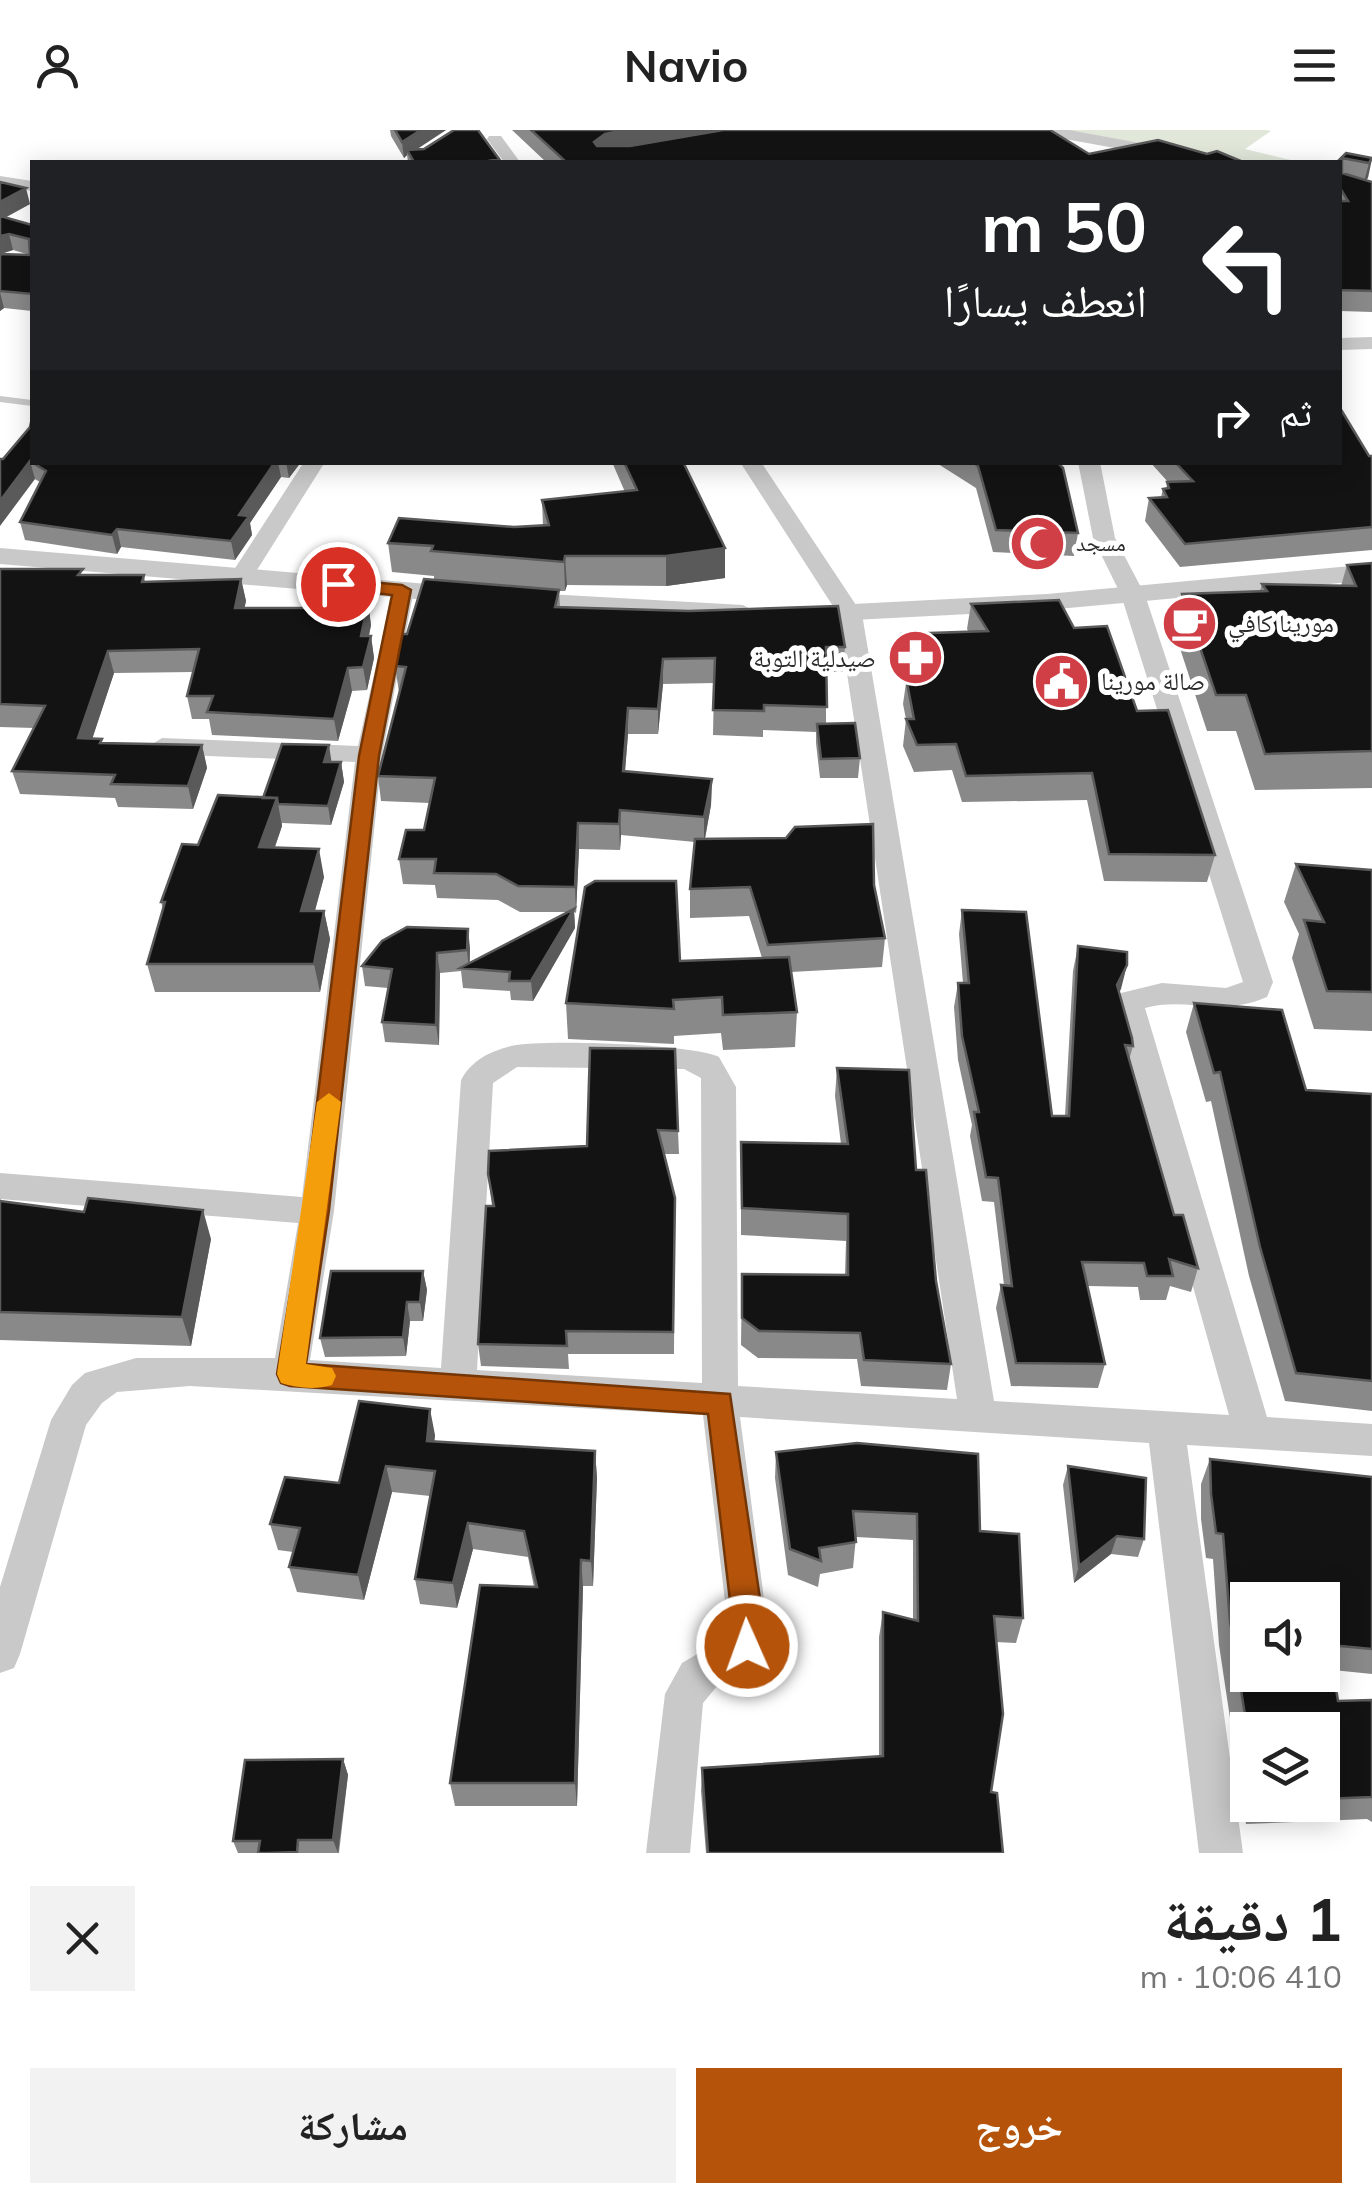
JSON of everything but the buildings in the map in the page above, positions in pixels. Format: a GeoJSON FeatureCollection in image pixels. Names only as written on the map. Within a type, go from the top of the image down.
{"type":"FeatureCollection","features":[{"type":"Feature","properties":{"kind":"street"},"geometry":{"type":"LineString","coordinates":[[1043,130],[1205,160]]}},
{"type":"Feature","properties":{"kind":"street"},"geometry":{"type":"LineString","coordinates":[[495,139],[511,160]]}},
{"type":"Feature","properties":{"kind":"street"},"geometry":{"type":"LineString","coordinates":[[0,181],[30,186]]}},
{"type":"Feature","properties":{"kind":"street"},"geometry":{"type":"LineString","coordinates":[[1342,321],[1356,343]]}},
{"type":"Feature","properties":{"kind":"street"},"geometry":{"type":"LineString","coordinates":[[242,576],[313,465]]}},
{"type":"Feature","properties":{"kind":"street"},"geometry":{"type":"LineString","coordinates":[[752,465],[850,614],[978,1418]]}},
{"type":"Feature","properties":{"kind":"street"},"geometry":{"type":"LineString","coordinates":[[1091,465],[1104,538],[1133,594],[1258,982],[1256,990],[1242,998],[1150,995],[1132,1001],[1130,1008],[1253,1434]]}},
{"type":"Feature","properties":{"kind":"street"},"geometry":{"type":"LineString","coordinates":[[0,556],[402,590],[757,614],[850,614],[1372,572]]}},
{"type":"Feature","properties":{"kind":"street"},"geometry":{"type":"LineString","coordinates":[[290,1374],[317,1210],[369,756],[402,590]]}},
{"type":"Feature","properties":{"kind":"street"},"geometry":{"type":"LineString","coordinates":[[130,745],[369,756]]}},
{"type":"Feature","properties":{"kind":"street"},"geometry":{"type":"LineString","coordinates":[[458,1386],[477,1080],[497,1062],[517,1056],[684,1058],[710,1065],[717,1072],[720,1087],[720,1403],[748,1637],[741,1652],[708,1666],[687,1687],[681,1706],[668,1853]]}},
{"type":"Feature","properties":{"kind":"street"},"geometry":{"type":"LineString","coordinates":[[0,1186],[317,1210]]}},
{"type":"Feature","properties":{"kind":"street"},"geometry":{"type":"LineString","coordinates":[[0,1654],[70,1420],[86,1393],[101,1382],[134,1373],[290,1374],[1372,1440]]}},
{"type":"Feature","properties":{"kind":"street"},"geometry":{"type":"LineString","coordinates":[[1166,1430],[1221,1853]]}},
{"type":"Feature","properties":{"kind":"lane"},"geometry":{"type":"LineString","coordinates":[[0,399],[30,403]]}},
{"type":"Feature","properties":{"kind":"shaded area"},"geometry":{"type":"Polygon","coordinates":[[[1065,130],[1267,130],[1271,131],[1245,149],[1291,160],[1232,160],[1065,130]]]}},
{"type":"Feature","properties":{"kind":"slow traffic"},"geometry":{"type":"LineString","coordinates":[[322,1376],[290,1374],[317,1210],[329,1102]]}},
{"type":"Feature","properties":{"kind":"place","name":"مسجد"},"geometry":{"type":"Point","coordinates":[1037,543]}},
{"type":"Feature","properties":{"kind":"place","name":"مورينا كافي"},"geometry":{"type":"Point","coordinates":[1189,623]}},
{"type":"Feature","properties":{"kind":"place","name":"صيدلية التوبة"},"geometry":{"type":"Point","coordinates":[915,658]}},
{"type":"Feature","properties":{"kind":"place","name":"صالة مورينا"},"geometry":{"type":"Point","coordinates":[1062,681]}},
{"type":"Feature","properties":{"kind":"route"},"geometry":{"type":"LineString","coordinates":[[338,584],[402,590],[369,756],[317,1210],[290,1374],[720,1403],[748,1626],[747,1646]]}}]}
